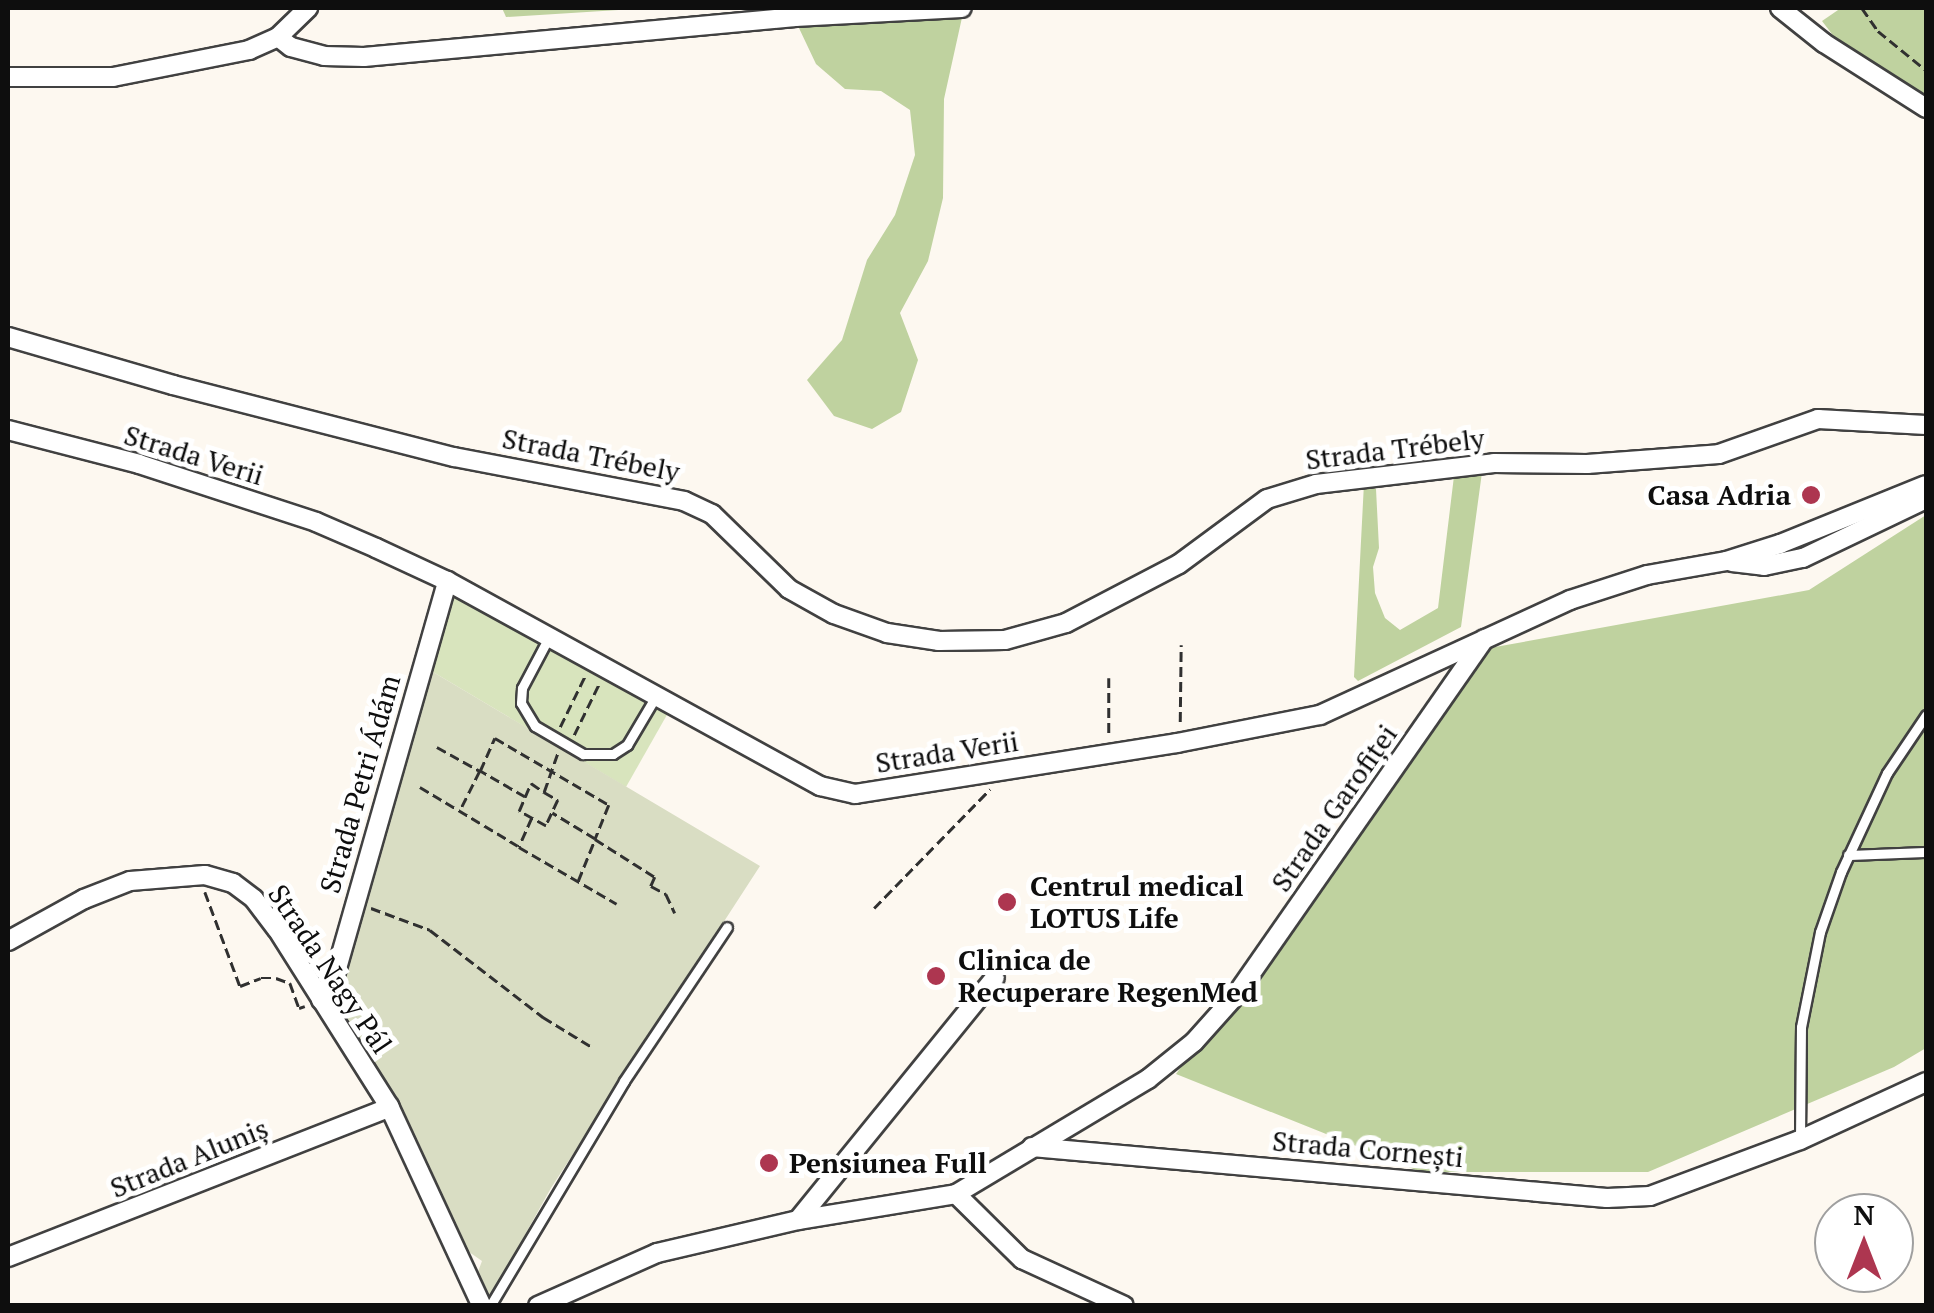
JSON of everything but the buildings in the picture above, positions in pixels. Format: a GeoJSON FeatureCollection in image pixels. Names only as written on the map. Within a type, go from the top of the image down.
{"type":"FeatureCollection","features":[{"type":"Feature","properties":{"kind":"street"},"geometry":{"type":"LineString","coordinates":[[8,77],[113,77],[249,50],[278,37],[308,8]]}},
{"type":"Feature","properties":{"kind":"street"},"geometry":{"type":"LineString","coordinates":[[278,37],[291,47],[324,56],[364,57],[795,18],[962,8]]}},
{"type":"Feature","properties":{"kind":"street"},"geometry":{"type":"LineString","coordinates":[[1780,8],[1824,43],[1926,108]]}},
{"type":"Feature","properties":{"kind":"street","name":"Strada Trébely"},"geometry":{"type":"LineString","coordinates":[[8,336],[173,385],[454,456],[684,501],[712,514],[789,589],[834,614],[887,633],[939,641],[1006,640],[1066,623],[1179,564],[1267,498],[1316,484],[1494,462],[1587,464],[1719,454],[1818,419],[1926,424]]}},
{"type":"Feature","properties":{"kind":"street","name":"Strada Verii"},"geometry":{"type":"LineString","coordinates":[[8,430],[139,464],[316,522],[447,581],[820,786],[855,794],[1178,743],[1320,715],[1570,600],[1647,575],[1726,561],[1780,544],[1926,485]]}},
{"type":"Feature","properties":{"kind":"street"},"geometry":{"type":"LineString","coordinates":[[1726,561],[1764,566],[1803,558],[1926,498]]}},
{"type":"Feature","properties":{"kind":"street","name":"Strada Petri Ádám"},"geometry":{"type":"LineString","coordinates":[[321,1000],[334,979],[447,581]]}},
{"type":"Feature","properties":{"kind":"street","name":"Strada Garofiței"},"geometry":{"type":"LineString","coordinates":[[1032,1147],[1148,1079],[1194,1042],[1236,995],[1485,638]]}},
{"type":"Feature","properties":{"kind":"street","name":"Strada Nagy Pál"},"geometry":{"type":"LineString","coordinates":[[8,940],[84,899],[130,881],[198,875],[234,884],[254,899],[390,1107],[482,1306]]}},
{"type":"Feature","properties":{"kind":"street"},"geometry":{"type":"LineString","coordinates":[[798,1220],[995,978]]}},
{"type":"Feature","properties":{"kind":"street","name":"Strada Cornești"},"geometry":{"type":"LineString","coordinates":[[1032,1147],[1607,1198],[1650,1196],[1686,1187],[1800,1140],[1926,1082]]}},
{"type":"Feature","properties":{"kind":"street","name":"Strada Aluniș"},"geometry":{"type":"LineString","coordinates":[[8,1257],[390,1107]]}},
{"type":"Feature","properties":{"kind":"street"},"geometry":{"type":"LineString","coordinates":[[538,1306],[657,1253],[798,1220],[956,1194],[1032,1147]]}},
{"type":"Feature","properties":{"kind":"street"},"geometry":{"type":"LineString","coordinates":[[956,1194],[1034,1266],[1124,1306]]}},
{"type":"Feature","properties":{"kind":"lane"},"geometry":{"type":"LineString","coordinates":[[548,637],[522,688],[521,703],[525,716],[583,754],[613,754],[627,744],[656,696]]}},
{"type":"Feature","properties":{"kind":"lane"},"geometry":{"type":"LineString","coordinates":[[1800,1140],[1801,1027],[1820,932],[1848,855],[1888,773],[1926,715]]}},
{"type":"Feature","properties":{"kind":"lane"},"geometry":{"type":"LineString","coordinates":[[1848,855],[1926,852]]}},
{"type":"Feature","properties":{"kind":"lane"},"geometry":{"type":"LineString","coordinates":[[490,1306],[604,1112],[727,927]]}},
{"type":"Feature","properties":{"kind":"path"},"geometry":{"type":"LineString","coordinates":[[1862,8],[1878,31],[1926,70]]}},
{"type":"Feature","properties":{"kind":"path"},"geometry":{"type":"LineString","coordinates":[[1181,645],[1182,729]]}},
{"type":"Feature","properties":{"kind":"path"},"geometry":{"type":"LineString","coordinates":[[544,792],[586,673]]}},
{"type":"Feature","properties":{"kind":"path"},"geometry":{"type":"LineString","coordinates":[[1108,678],[1109,740]]}},
{"type":"Feature","properties":{"kind":"path"},"geometry":{"type":"LineString","coordinates":[[562,742],[601,680]]}},
{"type":"Feature","properties":{"kind":"path"},"geometry":{"type":"LineString","coordinates":[[460,811],[495,738],[552,768],[610,805],[578,881]]}},
{"type":"Feature","properties":{"kind":"path"},"geometry":{"type":"LineString","coordinates":[[438,747],[525,797]]}},
{"type":"Feature","properties":{"kind":"path"},"geometry":{"type":"LineString","coordinates":[[531,784],[544,792],[558,800],[546,826],[519,811],[531,784]]}},
{"type":"Feature","properties":{"kind":"path"},"geometry":{"type":"LineString","coordinates":[[874,908],[994,784]]}},
{"type":"Feature","properties":{"kind":"path"},"geometry":{"type":"LineString","coordinates":[[420,788],[616,904]]}},
{"type":"Feature","properties":{"kind":"path"},"geometry":{"type":"LineString","coordinates":[[552,814],[655,877],[651,886],[666,894],[675,913]]}},
{"type":"Feature","properties":{"kind":"path"},"geometry":{"type":"LineString","coordinates":[[520,846],[532,818]]}},
{"type":"Feature","properties":{"kind":"path"},"geometry":{"type":"LineString","coordinates":[[198,875],[240,986],[261,978],[276,978],[290,983],[299,1008],[321,1000]]}},
{"type":"Feature","properties":{"kind":"path"},"geometry":{"type":"LineString","coordinates":[[356,904],[405,918],[430,930],[543,1018],[592,1047]]}},
{"type":"Feature","properties":{"kind":"green space"},"geometry":{"type":"Polygon","coordinates":[[[502,8],[650,8],[506,17],[502,8]]]}},
{"type":"Feature","properties":{"kind":"green space"},"geometry":{"type":"Polygon","coordinates":[[[782,8],[971,8],[963,13],[944,99],[943,198],[928,261],[900,313],[918,360],[901,412],[872,429],[834,416],[807,380],[842,340],[867,260],[895,215],[915,155],[910,110],[881,91],[845,89],[816,64],[798,26],[782,8]]]}},
{"type":"Feature","properties":{"kind":"green space"},"geometry":{"type":"Polygon","coordinates":[[[1841,8],[1926,8],[1926,102],[1835,38],[1822,21],[1841,8]]]}},
{"type":"Feature","properties":{"kind":"green space"},"geometry":{"type":"Polygon","coordinates":[[[1483,465],[1461,627],[1358,681],[1354,677],[1364,483],[1376,489],[1379,548],[1373,567],[1375,593],[1385,618],[1400,630],[1438,608],[1454,476],[1483,465]]]}},
{"type":"Feature","properties":{"kind":"green space"},"geometry":{"type":"Polygon","coordinates":[[[1926,515],[1926,1048],[1894,1067],[1648,1172],[1421,1172],[1176,1074],[1484,649],[1809,590],[1926,515]]]}},
{"type":"Feature","properties":{"kind":"green space"},"geometry":{"type":"Polygon","coordinates":[[[460,596],[668,713],[626,787],[428,669],[448,600],[460,596]]]}},
{"type":"Feature","properties":{"kind":"green space"},"geometry":{"type":"Polygon","coordinates":[[[428,669],[760,866],[551,1188],[488,1301],[476,1277],[482,1261],[462,1247],[330,1001],[428,669]]]}},
{"type":"Feature","properties":{"kind":"place","name":"Casa Adria"},"geometry":{"type":"Point","coordinates":[1811,495]}},
{"type":"Feature","properties":{"kind":"place","name":"Centrul medical LOTUS Life"},"geometry":{"type":"Point","coordinates":[1007,902]}},
{"type":"Feature","properties":{"kind":"place","name":"Clinica de Recuperare RegenMed"},"geometry":{"type":"Point","coordinates":[936,976]}},
{"type":"Feature","properties":{"kind":"place","name":"Pensiunea Full"},"geometry":{"type":"Point","coordinates":[769,1163]}}]}
